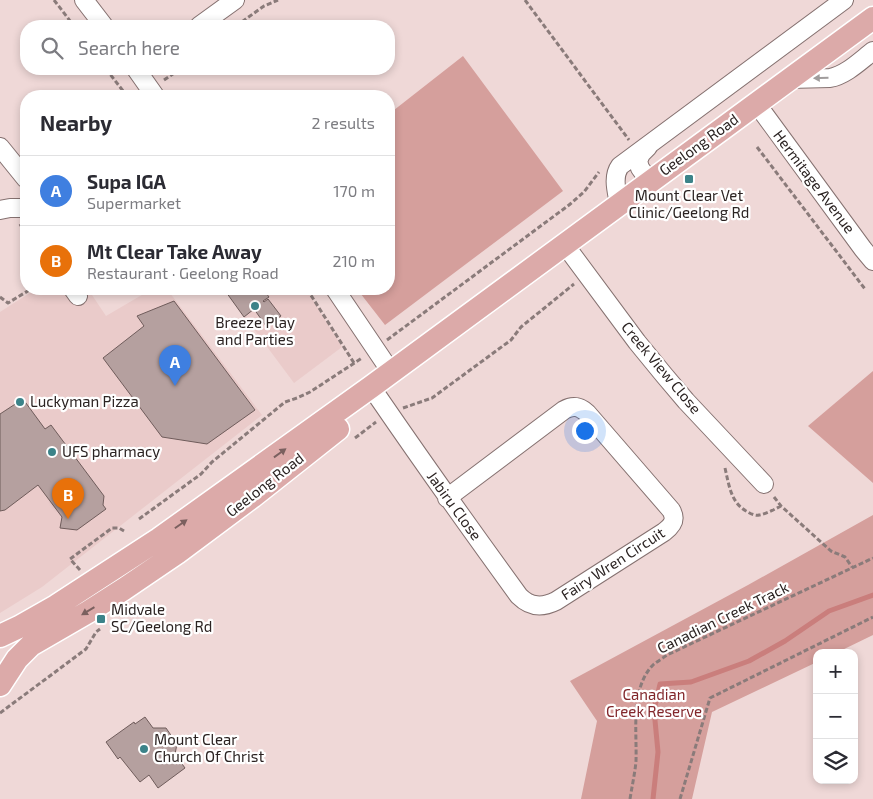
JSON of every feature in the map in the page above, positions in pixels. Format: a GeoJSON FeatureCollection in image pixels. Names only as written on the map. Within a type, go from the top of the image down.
{"type":"FeatureCollection","features":[{"type":"Feature","properties":{"kind":"main road","name":"Geelong Road"},"geometry":{"type":"LineString","coordinates":[[0,636],[154,556],[252,497],[374,392],[525,273],[873,18]]}},
{"type":"Feature","properties":{"kind":"main road","name":"Geelong Road"},"geometry":{"type":"LineString","coordinates":[[0,685],[17,659],[31,645],[88,612],[154,556]]}},
{"type":"Feature","properties":{"kind":"main road"},"geometry":{"type":"LineString","coordinates":[[0,663],[2,670],[0,685]]}},
{"type":"Feature","properties":{"kind":"street"},"geometry":{"type":"LineString","coordinates":[[84,0],[99,20]]}},
{"type":"Feature","properties":{"kind":"street"},"geometry":{"type":"LineString","coordinates":[[207,20],[234,0]]}},
{"type":"Feature","properties":{"kind":"street"},"geometry":{"type":"LineString","coordinates":[[619,204],[615,178],[620,166],[844,0]]}},
{"type":"Feature","properties":{"kind":"street"},"geometry":{"type":"LineString","coordinates":[[789,79],[834,77],[840,75],[873,51]]}},
{"type":"Feature","properties":{"kind":"street"},"geometry":{"type":"LineString","coordinates":[[142,75],[151,90]]}},
{"type":"Feature","properties":{"kind":"street","name":"Hermitage Avenue"},"geometry":{"type":"LineString","coordinates":[[756,103],[873,260]]}},
{"type":"Feature","properties":{"kind":"street"},"geometry":{"type":"LineString","coordinates":[[650,182],[640,168],[638,161],[641,154],[655,140]]}},
{"type":"Feature","properties":{"kind":"street"},"geometry":{"type":"LineString","coordinates":[[0,148],[20,172]]}},
{"type":"Feature","properties":{"kind":"street"},"geometry":{"type":"LineString","coordinates":[[0,210],[20,208]]}},
{"type":"Feature","properties":{"kind":"street","name":"Creek View Close"},"geometry":{"type":"LineString","coordinates":[[564,245],[664,375],[764,484]]}},
{"type":"Feature","properties":{"kind":"street"},"geometry":{"type":"LineString","coordinates":[[339,295],[395,377]]}},
{"type":"Feature","properties":{"kind":"street","name":"Jabiru Close"},"geometry":{"type":"LineString","coordinates":[[374,392],[447,498],[521,598],[529,604],[537,606]]}},
{"type":"Feature","properties":{"kind":"street","name":"Fairy Wren Circuit"},"geometry":{"type":"LineString","coordinates":[[447,498],[564,410],[574,406],[581,408],[587,413],[671,510],[674,521],[664,532],[556,601],[537,606]]}},
{"type":"Feature","properties":{"kind":"path"},"geometry":{"type":"LineString","coordinates":[[54,0],[69,20]]}},
{"type":"Feature","properties":{"kind":"path"},"geometry":{"type":"LineString","coordinates":[[244,20],[264,6],[278,0]]}},
{"type":"Feature","properties":{"kind":"path"},"geometry":{"type":"LineString","coordinates":[[525,0],[630,141],[624,146]]}},
{"type":"Feature","properties":{"kind":"path"},"geometry":{"type":"LineString","coordinates":[[111,75],[122,90]]}},
{"type":"Feature","properties":{"kind":"path"},"geometry":{"type":"LineString","coordinates":[[758,147],[865,289]]}},
{"type":"Feature","properties":{"kind":"path"},"geometry":{"type":"LineString","coordinates":[[139,519],[201,474],[212,462],[285,402],[310,392],[376,348],[569,205],[584,192],[602,167]]}},
{"type":"Feature","properties":{"kind":"path"},"geometry":{"type":"LineString","coordinates":[[0,297],[8,303],[21,295]]}},
{"type":"Feature","properties":{"kind":"path"},"geometry":{"type":"LineString","coordinates":[[312,295],[354,363]]}},
{"type":"Feature","properties":{"kind":"path"},"geometry":{"type":"LineString","coordinates":[[764,484],[781,506],[831,551],[845,558],[852,567]]}},
{"type":"Feature","properties":{"kind":"path"},"geometry":{"type":"LineString","coordinates":[[80,571],[70,559],[112,528],[124,530]]}},
{"type":"Feature","properties":{"kind":"path","name":"Canadian Creek Track"},"geometry":{"type":"LineString","coordinates":[[630,799],[636,763],[637,698],[644,678],[654,665],[667,656],[873,558]]}},
{"type":"Feature","properties":{"kind":"path"},"geometry":{"type":"LineString","coordinates":[[680,799],[710,698],[873,617]]}},
{"type":"Feature","properties":{"kind":"path"},"geometry":{"type":"LineString","coordinates":[[0,713],[86,649],[96,632]]}},
{"type":"Feature","properties":{"kind":"shaded area"},"geometry":{"type":"Polygon","coordinates":[[[27,295],[92,295],[106,316],[142,295],[172,295],[262,415],[42,587],[0,613],[0,312],[27,295]]]}},
{"type":"Feature","properties":{"kind":"shaded area"},"geometry":{"type":"Polygon","coordinates":[[[228,295],[310,295],[342,347],[294,383],[228,295]]]}},
{"type":"Feature","properties":{"kind":"green space"},"geometry":{"type":"Polygon","coordinates":[[[463,56],[563,191],[385,325],[362,295],[395,295],[395,109],[463,56]]]}},
{"type":"Feature","properties":{"kind":"green space"},"geometry":{"type":"Polygon","coordinates":[[[873,371],[873,483],[808,426],[873,371]]]}},
{"type":"Feature","properties":{"kind":"green space","name":"Canadian Creek Reserve"},"geometry":{"type":"Polygon","coordinates":[[[873,515],[873,635],[844,649],[813,649],[813,664],[712,712],[692,799],[581,799],[597,721],[570,681],[873,515]]]}},
{"type":"Feature","properties":{"kind":"building","name":"Breeze Play and Parties"},"geometry":{"type":"Polygon","coordinates":[[[228,295],[268,295],[269,297],[263,301],[268,299],[281,316],[266,326],[254,309],[244,317],[228,295]]]}},
{"type":"Feature","properties":{"kind":"building"},"geometry":{"type":"Polygon","coordinates":[[[174,301],[255,410],[207,444],[162,437],[103,358],[144,326],[137,316],[174,301]]]}},
{"type":"Feature","properties":{"kind":"building"},"geometry":{"type":"Polygon","coordinates":[[[23,399],[45,429],[51,425],[104,496],[103,505],[106,509],[77,530],[60,528],[62,517],[38,485],[5,510],[0,511],[0,414],[23,399]]]}},
{"type":"Feature","properties":{"kind":"building","name":"Mount Clear Church Of Christ"},"geometry":{"type":"Polygon","coordinates":[[[145,717],[153,728],[166,728],[177,744],[175,754],[185,768],[158,788],[149,775],[140,782],[120,757],[118,759],[106,742],[134,722],[135,724],[145,717]]]}},
{"type":"Feature","properties":{"kind":"waterway"},"geometry":{"type":"LineString","coordinates":[[653,799],[658,752],[654,710],[660,684],[691,682],[749,661],[785,641],[829,611],[873,595]]}},
{"type":"Feature","properties":{"kind":"place","name":"Mount Clear Vet Clinic/Geelong Rd"},"geometry":{"type":"Point","coordinates":[689,179]}},
{"type":"Feature","properties":{"kind":"place","name":"Breeze Play and Parties"},"geometry":{"type":"Point","coordinates":[255,306]}},
{"type":"Feature","properties":{"kind":"place","name":"Supa IGA"},"geometry":{"type":"Point","coordinates":[175,386]}},
{"type":"Feature","properties":{"kind":"place","name":"Luckyman Pizza"},"geometry":{"type":"Point","coordinates":[20,402]}},
{"type":"Feature","properties":{"kind":"place","name":"UFS pharmacy"},"geometry":{"type":"Point","coordinates":[52,452]}},
{"type":"Feature","properties":{"kind":"place","name":"Mt Clear Take Away"},"geometry":{"type":"Point","coordinates":[68,519]}},
{"type":"Feature","properties":{"kind":"place","name":"Midvale SC/Geelong Rd"},"geometry":{"type":"Point","coordinates":[101,619]}},
{"type":"Feature","properties":{"kind":"place","name":"Mount Clear Church Of Christ"},"geometry":{"type":"Point","coordinates":[144,749]}}]}
